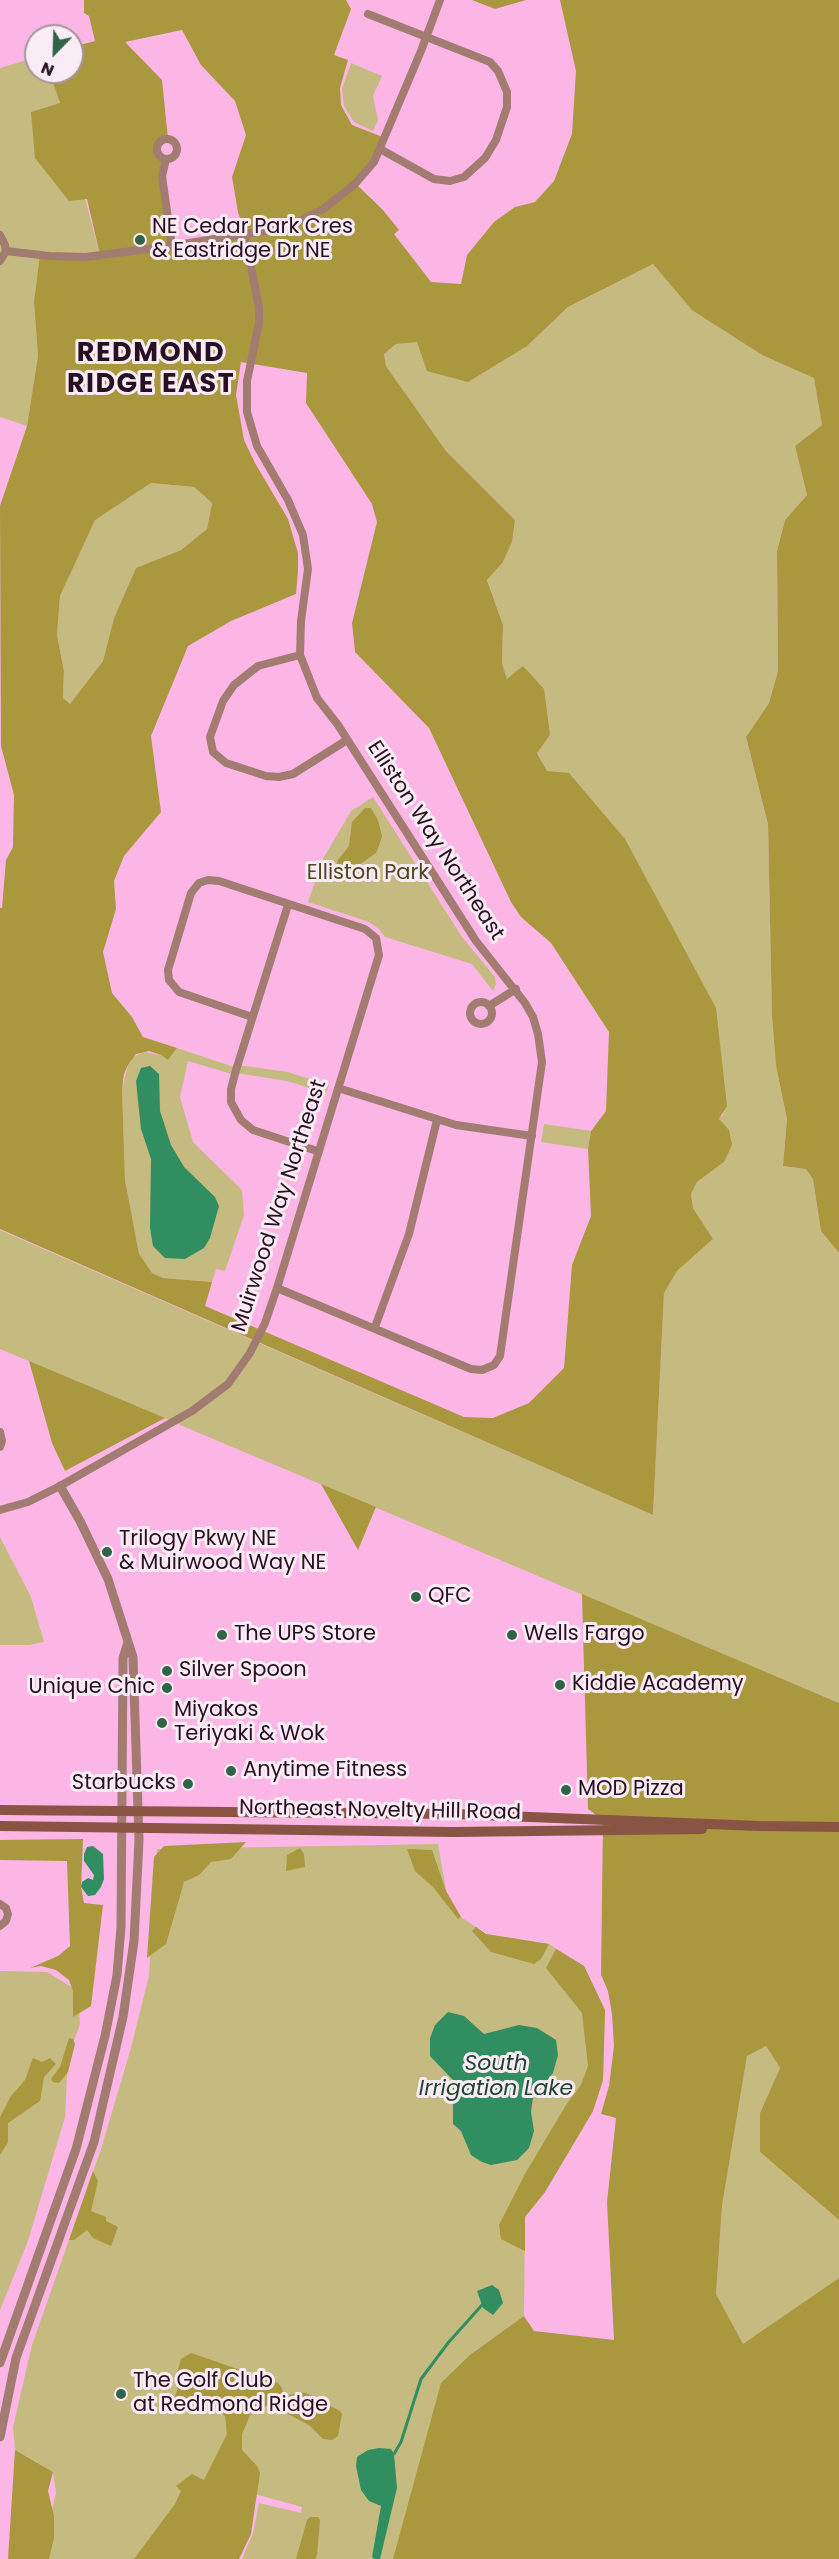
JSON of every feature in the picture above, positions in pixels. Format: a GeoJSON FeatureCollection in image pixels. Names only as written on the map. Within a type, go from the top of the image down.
{"type":"FeatureCollection","features":[{"type":"Feature","properties":{"kind":"main road","name":"Northeast Novelty Hill Road"},"geometry":{"type":"LineString","coordinates":[[0,1810],[454,1814],[839,1827]]}},
{"type":"Feature","properties":{"kind":"main road","name":"Northeast Novelty Hill Road"},"geometry":{"type":"LineString","coordinates":[[0,1826],[568,1832],[759,1826]]}},
{"type":"Feature","properties":{"kind":"street"},"geometry":{"type":"LineString","coordinates":[[6,251],[86,257],[172,246],[245,235],[295,223],[322,210],[355,184],[374,162],[440,0]]}},
{"type":"Feature","properties":{"kind":"street"},"geometry":{"type":"LineString","coordinates":[[368,14],[490,62],[498,71],[507,92],[507,107],[496,140],[473,171],[464,177],[450,181],[427,177],[380,149]]}},
{"type":"Feature","properties":{"kind":"street"},"geometry":{"type":"LineString","coordinates":[[165,159],[162,176],[172,246]]}},
{"type":"Feature","properties":{"kind":"street"},"geometry":{"type":"LineString","coordinates":[[0,235],[6,245],[6,251],[0,261]]}},
{"type":"Feature","properties":{"kind":"street","name":"Elliston Way Northeast"},"geometry":{"type":"LineString","coordinates":[[245,235],[259,308],[259,323],[247,381],[247,412],[257,446],[293,509],[303,535],[308,569],[301,621],[300,655],[317,698],[347,740],[476,940],[516,989],[533,1017],[541,1052],[542,1072],[500,1356],[490,1368],[471,1369],[375,1327]]}},
{"type":"Feature","properties":{"kind":"street"},"geometry":{"type":"LineString","coordinates":[[300,655],[258,666],[234,685],[223,700],[210,736],[213,752],[226,763],[266,776],[279,777],[293,774],[347,740]]}},
{"type":"Feature","properties":{"kind":"street"},"geometry":{"type":"LineString","coordinates":[[252,1017],[179,992],[171,984],[168,970],[191,892],[200,883],[215,880],[288,905],[252,1017],[230,1096],[241,1120],[253,1130],[317,1150]]}},
{"type":"Feature","properties":{"kind":"street","name":"Muirwood Way Northeast"},"geometry":{"type":"LineString","coordinates":[[0,1510],[28,1502],[60,1486],[176,1422],[208,1400],[228,1384],[250,1353],[265,1323],[379,955],[378,942],[368,931],[288,905]]}},
{"type":"Feature","properties":{"kind":"street"},"geometry":{"type":"LineString","coordinates":[[489,1006],[516,989]]}},
{"type":"Feature","properties":{"kind":"street"},"geometry":{"type":"LineString","coordinates":[[338,1088],[437,1120],[475,1129],[532,1136]]}},
{"type":"Feature","properties":{"kind":"street"},"geometry":{"type":"LineString","coordinates":[[277,1288],[375,1327],[407,1242],[437,1120]]}},
{"type":"Feature","properties":{"kind":"street"},"geometry":{"type":"LineString","coordinates":[[0,1432],[2,1441],[0,1446]]}},
{"type":"Feature","properties":{"kind":"street"},"geometry":{"type":"LineString","coordinates":[[0,2437],[16,2358],[94,2142],[120,2029],[134,1941],[139,1827],[136,1687],[133,1656],[108,1579],[60,1486]]}},
{"type":"Feature","properties":{"kind":"street"},"geometry":{"type":"LineString","coordinates":[[0,2363],[76,2149],[112,2007],[121,1928],[123,1658],[128,1641]]}},
{"type":"Feature","properties":{"kind":"street"},"geometry":{"type":"LineString","coordinates":[[0,1904],[6,1908],[8,1914],[6,1921],[0,1926]]}},
{"type":"Feature","properties":{"kind":"green space"},"geometry":{"type":"Polygon","coordinates":[[[24,61],[24,84],[53,84],[100,255],[34,302],[38,356],[27,426],[0,417],[0,68],[24,61]]]}},
{"type":"Feature","properties":{"kind":"green space"},"geometry":{"type":"Polygon","coordinates":[[[351,63],[382,76],[373,96],[378,120],[373,131],[354,122],[344,106],[342,89],[351,63]]]}},
{"type":"Feature","properties":{"kind":"green space"},"geometry":{"type":"Polygon","coordinates":[[[653,264],[693,310],[762,355],[814,377],[822,425],[795,446],[807,495],[785,520],[777,551],[778,671],[769,703],[746,737],[768,824],[772,1016],[776,1066],[787,1119],[783,1166],[807,1169],[813,1179],[821,1231],[839,1253],[839,1703],[0,1349],[0,1230],[653,1515],[664,1293],[677,1271],[713,1239],[693,1208],[691,1194],[697,1182],[724,1162],[719,1119],[724,1114],[537,752],[550,735],[507,680],[502,663],[503,625],[487,579],[503,562],[512,542],[515,520],[446,451],[386,366],[384,354],[396,344],[417,341],[527,346],[568,307],[653,264]]]}},
{"type":"Feature","properties":{"kind":"green space"},"geometry":{"type":"Polygon","coordinates":[[[151,483],[194,487],[212,503],[207,529],[181,550],[136,568],[114,618],[103,661],[70,704],[63,698],[64,671],[57,635],[60,596],[95,519],[151,483]]]}},
{"type":"Feature","properties":{"kind":"green space","name":"Elliston Park"},"geometry":{"type":"Polygon","coordinates":[[[373,797],[462,937],[495,977],[496,984],[493,991],[472,964],[385,937],[369,922],[308,902],[323,859],[351,811],[373,797]]]}},
{"type":"Feature","properties":{"kind":"green space"},"geometry":{"type":"Polygon","coordinates":[[[177,1048],[237,1068],[238,1065],[288,1072],[329,1085],[326,1093],[287,1081],[236,1073],[235,1075],[188,1061],[180,1097],[193,1142],[242,1190],[244,1215],[225,1271],[216,1269],[212,1282],[163,1278],[152,1273],[145,1266],[139,1255],[125,1180],[122,1089],[128,1065],[133,1057],[143,1052],[161,1055],[168,1060],[177,1048]]]}},
{"type":"Feature","properties":{"kind":"green space"},"geometry":{"type":"Polygon","coordinates":[[[544,1124],[591,1131],[588,1149],[541,1142],[544,1124]]]}},
{"type":"Feature","properties":{"kind":"green space"},"geometry":{"type":"Polygon","coordinates":[[[0,1537],[31,1597],[44,1642],[29,1645],[0,1645],[0,1537]]]}},
{"type":"Feature","properties":{"kind":"green space","name":"The Golf Club at Redmond Ridge"},"geometry":{"type":"Polygon","coordinates":[[[438,1844],[446,1891],[461,1917],[486,1934],[549,1944],[584,1966],[605,2010],[603,2080],[593,2111],[545,2192],[525,2217],[524,2316],[471,2354],[395,2559],[242,2559],[253,2533],[259,2503],[301,2513],[302,2507],[204,2480],[150,2559],[39,2559],[56,2493],[53,2472],[15,2450],[13,2427],[32,2345],[101,2149],[131,2048],[149,1976],[157,1849],[438,1844]]]}},
{"type":"Feature","properties":{"kind":"green space"},"geometry":{"type":"Polygon","coordinates":[[[0,1971],[47,1972],[78,1991],[80,2024],[68,2057],[65,2117],[28,2241],[0,2310],[0,1971]]]}},
{"type":"Feature","properties":{"kind":"green space"},"geometry":{"type":"Polygon","coordinates":[[[766,2046],[780,2068],[760,2113],[760,2152],[839,2220],[839,2278],[743,2345],[716,2294],[722,2206],[747,2055],[766,2046]]]}},
{"type":"Feature","properties":{"kind":"shaded area"},"geometry":{"type":"Polygon","coordinates":[[[84,0],[346,0],[351,9],[334,55],[348,60],[340,88],[341,105],[352,125],[385,138],[374,162],[356,184],[383,210],[399,230],[394,234],[431,282],[461,284],[467,255],[494,222],[515,207],[535,202],[554,181],[572,134],[576,71],[560,0],[839,0],[839,1253],[821,1231],[813,1179],[806,1169],[783,1166],[787,1119],[776,1066],[772,1016],[768,824],[746,737],[769,703],[778,671],[777,551],[785,520],[807,495],[795,446],[822,425],[814,378],[762,355],[692,310],[653,264],[568,307],[527,346],[468,382],[427,371],[417,342],[396,344],[384,354],[386,366],[446,451],[515,520],[512,542],[503,562],[487,580],[503,625],[502,663],[507,679],[523,666],[544,689],[550,735],[537,753],[547,771],[569,773],[625,839],[716,1008],[727,1106],[719,1119],[729,1130],[732,1145],[724,1162],[697,1182],[691,1194],[693,1208],[713,1239],[677,1271],[664,1293],[653,1515],[0,1229],[0,908],[2,908],[6,860],[13,847],[14,795],[1,746],[0,506],[27,426],[38,356],[34,302],[40,255],[100,255],[87,199],[69,201],[35,158],[31,112],[60,103],[53,84],[84,84],[84,44],[95,41],[89,16],[84,13],[84,0]],[[182,30],[125,42],[162,80],[168,139],[159,143],[156,149],[159,156],[166,159],[164,165],[172,246],[245,235],[238,212],[232,177],[246,135],[235,101],[201,65],[182,30]],[[241,362],[236,395],[244,440],[288,519],[298,553],[296,594],[231,621],[188,646],[151,736],[161,812],[124,856],[114,881],[116,909],[103,952],[112,993],[132,1017],[143,1037],[177,1048],[168,1060],[149,1051],[136,1054],[124,1074],[122,1089],[125,1180],[139,1254],[152,1273],[163,1278],[212,1282],[205,1306],[464,1417],[493,1418],[529,1403],[564,1368],[572,1265],[591,1216],[588,1149],[591,1131],[606,1111],[609,1032],[551,943],[521,917],[511,902],[429,728],[355,652],[352,623],[377,522],[372,504],[306,403],[307,373],[241,362]],[[151,483],[95,520],[60,596],[57,635],[64,671],[63,698],[70,704],[103,661],[114,618],[136,568],[181,550],[207,529],[212,503],[194,487],[151,483]]]}},
{"type":"Feature","properties":{"kind":"shaded area"},"geometry":{"type":"Polygon","coordinates":[[[472,0],[526,0],[495,9],[472,0]]]}},
{"type":"Feature","properties":{"kind":"shaded area"},"geometry":{"type":"Polygon","coordinates":[[[365,808],[371,808],[378,820],[382,836],[380,843],[376,853],[342,877],[335,869],[338,860],[349,846],[352,822],[365,808]]]}},
{"type":"Feature","properties":{"kind":"shaded area"},"geometry":{"type":"Polygon","coordinates":[[[29,1361],[165,1418],[65,1471],[52,1443],[29,1361]]]}},
{"type":"Feature","properties":{"kind":"shaded area"},"geometry":{"type":"Polygon","coordinates":[[[321,1484],[376,1507],[358,1550],[321,1484]]]}},
{"type":"Feature","properties":{"kind":"shaded area"},"geometry":{"type":"Polygon","coordinates":[[[582,1594],[839,1703],[839,2220],[760,2152],[760,2113],[780,2068],[766,2046],[747,2056],[722,2206],[716,2294],[743,2344],[839,2278],[839,2559],[393,2559],[441,2383],[471,2354],[524,2316],[534,2331],[614,2340],[607,2202],[616,2118],[601,2114],[609,2086],[614,2046],[608,1991],[601,1975],[603,1820],[588,1809],[582,1594]]]}},
{"type":"Feature","properties":{"kind":"shaded area"},"geometry":{"type":"Polygon","coordinates":[[[83,1839],[81,1887],[84,1903],[103,1905],[91,2006],[73,2017],[73,1991],[69,1980],[56,1970],[41,1966],[30,1968],[58,1956],[70,1946],[67,1861],[0,1860],[0,1840],[83,1839]]]}},
{"type":"Feature","properties":{"kind":"shaded area"},"geometry":{"type":"Polygon","coordinates":[[[246,1842],[231,1859],[211,1862],[199,1875],[184,1882],[166,1944],[147,1958],[154,1857],[164,1846],[246,1842]]]}},
{"type":"Feature","properties":{"kind":"shaded area"},"geometry":{"type":"Polygon","coordinates":[[[300,1848],[304,1854],[305,1867],[286,1871],[287,1855],[300,1848]]]}},
{"type":"Feature","properties":{"kind":"shaded area"},"geometry":{"type":"Polygon","coordinates":[[[407,1849],[432,1850],[446,1891],[461,1917],[458,1919],[433,1887],[415,1871],[407,1849]]]}},
{"type":"Feature","properties":{"kind":"shaded area"},"geometry":{"type":"Polygon","coordinates":[[[476,1927],[486,1934],[549,1944],[541,1959],[534,1964],[491,1952],[472,1931],[476,1927]]]}},
{"type":"Feature","properties":{"kind":"shaded area"},"geometry":{"type":"Polygon","coordinates":[[[556,1949],[584,1966],[605,2010],[603,2080],[593,2111],[545,2192],[525,2217],[525,2251],[501,2239],[499,2225],[525,2174],[566,2105],[581,2085],[588,2066],[582,2013],[546,1968],[556,1949]]]}},
{"type":"Feature","properties":{"kind":"shaded area"},"geometry":{"type":"Polygon","coordinates":[[[69,2038],[73,2039],[75,2044],[68,2072],[59,2083],[53,2082],[51,2079],[60,2067],[69,2038]]]}},
{"type":"Feature","properties":{"kind":"shaded area"},"geometry":{"type":"Polygon","coordinates":[[[33,2058],[42,2062],[50,2058],[56,2064],[44,2077],[40,2101],[8,2123],[8,2142],[0,2155],[0,2117],[11,2096],[25,2080],[33,2058]]]}},
{"type":"Feature","properties":{"kind":"shaded area"},"geometry":{"type":"Polygon","coordinates":[[[93,2171],[98,2181],[91,2211],[106,2217],[106,2221],[118,2227],[111,2246],[93,2238],[87,2230],[74,2240],[69,2240],[93,2171]]]}},
{"type":"Feature","properties":{"kind":"shaded area"},"geometry":{"type":"Polygon","coordinates":[[[191,2353],[278,2383],[282,2388],[283,2394],[275,2402],[251,2413],[242,2434],[242,2450],[257,2466],[260,2473],[251,2534],[239,2559],[134,2559],[175,2504],[181,2491],[176,2486],[192,2474],[204,2480],[227,2434],[225,2416],[208,2403],[191,2396],[170,2409],[177,2391],[177,2373],[181,2359],[191,2353]]]}},
{"type":"Feature","properties":{"kind":"shaded area"},"geometry":{"type":"Polygon","coordinates":[[[298,2392],[306,2393],[340,2411],[342,2414],[338,2436],[332,2440],[323,2439],[309,2425],[286,2413],[285,2400],[298,2392]]]}},
{"type":"Feature","properties":{"kind":"shaded area"},"geometry":{"type":"Polygon","coordinates":[[[15,2450],[53,2472],[48,2491],[54,2516],[54,2538],[49,2559],[8,2559],[15,2450]]]}},
{"type":"Feature","properties":{"kind":"shaded area"},"geometry":{"type":"Polygon","coordinates":[[[310,2517],[318,2517],[320,2520],[317,2555],[315,2559],[296,2559],[307,2520],[310,2517]]]}},
{"type":"Feature","properties":{"kind":"water"},"geometry":{"type":"Polygon","coordinates":[[[150,1066],[159,1074],[160,1111],[171,1145],[184,1167],[215,1197],[219,1206],[210,1238],[204,1248],[185,1259],[165,1258],[153,1246],[150,1228],[151,1159],[141,1129],[136,1081],[141,1068],[150,1066]]]}},
{"type":"Feature","properties":{"kind":"water"},"geometry":{"type":"Polygon","coordinates":[[[93,1846],[103,1854],[104,1879],[95,1895],[88,1896],[81,1887],[82,1882],[88,1878],[93,1880],[94,1875],[84,1861],[84,1854],[87,1847],[93,1846]]]}},
{"type":"Feature","properties":{"kind":"water","name":"South Irrigation Lake"},"geometry":{"type":"Polygon","coordinates":[[[448,2012],[464,2016],[484,2034],[519,2025],[537,2028],[556,2040],[558,2055],[553,2073],[533,2098],[531,2112],[534,2131],[529,2148],[517,2160],[491,2165],[482,2162],[471,2155],[461,2131],[453,2124],[453,2080],[430,2056],[430,2038],[435,2025],[448,2012]]]}},
{"type":"Feature","properties":{"kind":"water"},"geometry":{"type":"Polygon","coordinates":[[[492,2285],[499,2290],[503,2303],[493,2315],[483,2308],[477,2291],[492,2285]]]}},
{"type":"Feature","properties":{"kind":"water"},"geometry":{"type":"Polygon","coordinates":[[[391,2449],[394,2454],[397,2488],[380,2559],[374,2559],[372,2557],[381,2506],[369,2501],[361,2490],[356,2466],[357,2457],[368,2450],[391,2449]]]}},
{"type":"Feature","properties":{"kind":"waterway"},"geometry":{"type":"LineString","coordinates":[[394,2454],[401,2442],[421,2379],[448,2343],[482,2305]]}},
{"type":"Feature","properties":{"kind":"place","name":"NE Cedar Park Cres & Eastridge Dr NE"},"geometry":{"type":"Point","coordinates":[140,240]}},
{"type":"Feature","properties":{"kind":"place","name":"Trilogy Pkwy NE & Muirwood Way NE"},"geometry":{"type":"Point","coordinates":[107,1552]}},
{"type":"Feature","properties":{"kind":"place","name":"QFC"},"geometry":{"type":"Point","coordinates":[416,1597]}},
{"type":"Feature","properties":{"kind":"place","name":"The UPS Store"},"geometry":{"type":"Point","coordinates":[222,1635]}},
{"type":"Feature","properties":{"kind":"place","name":"Wells Fargo"},"geometry":{"type":"Point","coordinates":[512,1635]}},
{"type":"Feature","properties":{"kind":"place","name":"Silver Spoon"},"geometry":{"type":"Point","coordinates":[167,1671]}},
{"type":"Feature","properties":{"kind":"place","name":"Kiddie Academy"},"geometry":{"type":"Point","coordinates":[560,1685]}},
{"type":"Feature","properties":{"kind":"place","name":"Unique Chic"},"geometry":{"type":"Point","coordinates":[167,1688]}},
{"type":"Feature","properties":{"kind":"place","name":"Miyakos Teriyaki & Wok"},"geometry":{"type":"Point","coordinates":[162,1723]}},
{"type":"Feature","properties":{"kind":"place","name":"Anytime Fitness"},"geometry":{"type":"Point","coordinates":[231,1771]}},
{"type":"Feature","properties":{"kind":"place","name":"Starbucks"},"geometry":{"type":"Point","coordinates":[188,1784]}},
{"type":"Feature","properties":{"kind":"place","name":"MOD Pizza"},"geometry":{"type":"Point","coordinates":[566,1790]}},
{"type":"Feature","properties":{"kind":"place","name":"The Golf Club at Redmond Ridge"},"geometry":{"type":"Point","coordinates":[121,2394]}},
{"type":"Feature","properties":{"kind":"district","name":"REDMOND RIDGE EAST"},"geometry":{"type":"Point","coordinates":[151,370]}}]}
